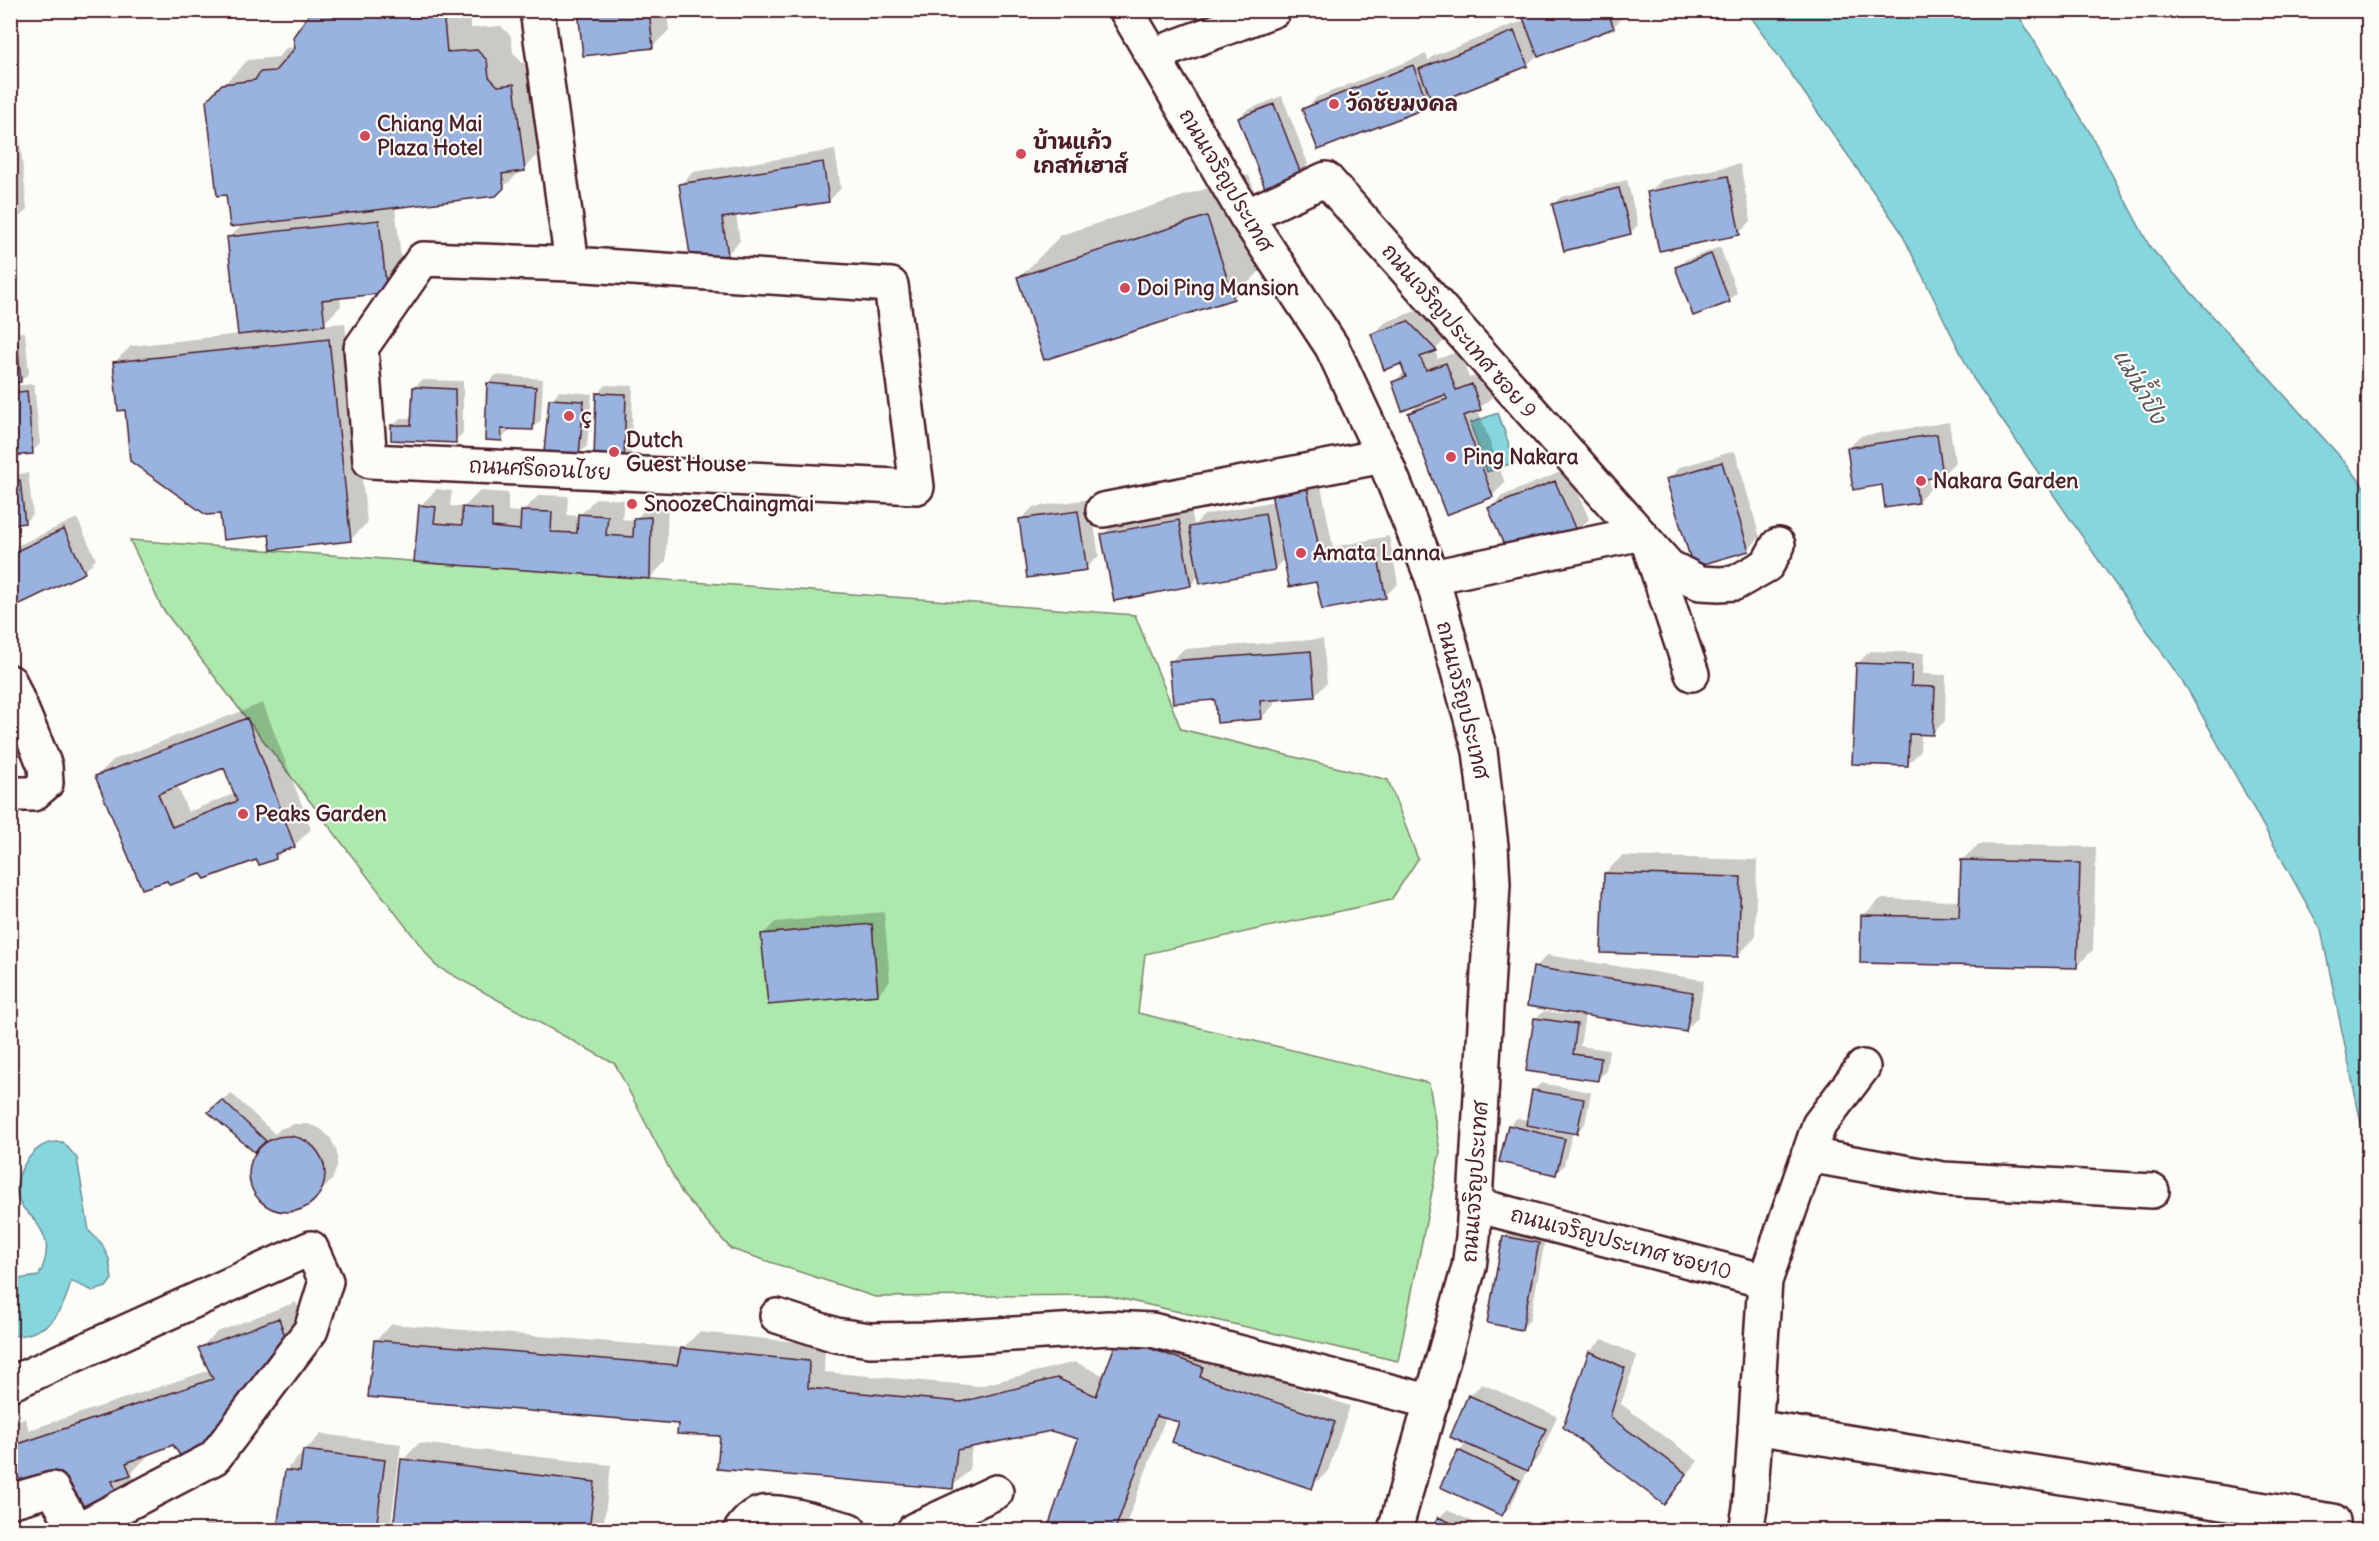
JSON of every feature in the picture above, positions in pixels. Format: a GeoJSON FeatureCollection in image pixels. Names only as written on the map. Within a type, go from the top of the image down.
{"type":"FeatureCollection","features":[{"type":"Feature","properties":{"kind":"street"},"geometry":{"type":"LineString","coordinates":[[537,10],[572,264]]}},
{"type":"Feature","properties":{"kind":"street","name":"ถนนเจริญประเทศ"},"geometry":{"type":"LineString","coordinates":[[1126,10],[1246,216],[1332,347],[1383,456],[1432,577],[1480,752],[1493,884],[1476,1205],[1469,1267],[1395,1530]]}},
{"type":"Feature","properties":{"kind":"street"},"geometry":{"type":"LineString","coordinates":[[1153,55],[1274,10]]}},
{"type":"Feature","properties":{"kind":"street","name":"ถนนเจริญประเทศ ซอย 9"},"geometry":{"type":"LineString","coordinates":[[1246,216],[1326,179],[1644,541]]}},
{"type":"Feature","properties":{"kind":"street","name":"ถนนศรีดอนไชย"},"geometry":{"type":"LineString","coordinates":[[423,259],[572,264],[891,285],[918,488],[370,461],[361,348],[423,259]]}},
{"type":"Feature","properties":{"kind":"street"},"geometry":{"type":"LineString","coordinates":[[1103,510],[1383,456]]}},
{"type":"Feature","properties":{"kind":"street"},"geometry":{"type":"LineString","coordinates":[[1644,541],[1669,567],[1700,583],[1719,584],[1735,583],[1767,565],[1778,545]]}},
{"type":"Feature","properties":{"kind":"street"},"geometry":{"type":"LineString","coordinates":[[1432,577],[1644,541]]}},
{"type":"Feature","properties":{"kind":"street"},"geometry":{"type":"LineString","coordinates":[[1644,541],[1692,674]]}},
{"type":"Feature","properties":{"kind":"street"},"geometry":{"type":"LineString","coordinates":[[10,682],[45,766],[46,783],[33,794],[10,794]]}},
{"type":"Feature","properties":{"kind":"street"},"geometry":{"type":"LineString","coordinates":[[1746,1530],[1750,1508],[1766,1281],[1819,1125],[1863,1067]]}},
{"type":"Feature","properties":{"kind":"street"},"geometry":{"type":"LineString","coordinates":[[1808,1155],[1943,1179],[2152,1191]]}},
{"type":"Feature","properties":{"kind":"street","name":"ถนนเจริญประเทศ ซอย10"},"geometry":{"type":"LineString","coordinates":[[1476,1205],[1766,1281]]}},
{"type":"Feature","properties":{"kind":"street"},"geometry":{"type":"LineString","coordinates":[[10,1384],[311,1248],[326,1281],[311,1330],[214,1458],[77,1530],[52,1489],[10,1502]]}},
{"type":"Feature","properties":{"kind":"street"},"geometry":{"type":"LineString","coordinates":[[777,1316],[836,1335],[870,1340],[931,1339],[1109,1328],[1152,1330],[1432,1402]]}},
{"type":"Feature","properties":{"kind":"street"},"geometry":{"type":"LineString","coordinates":[[1755,1427],[2332,1521]]}},
{"type":"Feature","properties":{"kind":"street"},"geometry":{"type":"LineString","coordinates":[[914,1530],[996,1492]]}},
{"type":"Feature","properties":{"kind":"street"},"geometry":{"type":"LineString","coordinates":[[741,1530],[747,1521],[760,1514],[774,1512],[849,1530]]}},
{"type":"Feature","properties":{"kind":"green space"},"geometry":{"type":"Polygon","coordinates":[[[130,540],[1135,615],[1181,729],[1388,780],[1418,859],[1391,900],[1145,954],[1138,1013],[1429,1083],[1440,1152],[1398,1361],[1104,1295],[875,1297],[731,1249],[682,1193],[615,1064],[436,966],[162,608],[130,540]]]}},
{"type":"Feature","properties":{"kind":"water","name":"แม่น้ำปิง"},"geometry":{"type":"Polygon","coordinates":[[[1747,11],[2016,11],[2088,129],[2150,247],[2346,463],[2368,492],[2368,1157],[2321,930],[2188,690],[1973,378],[1900,230],[1747,11]]]}},
{"type":"Feature","properties":{"kind":"water"},"geometry":{"type":"Polygon","coordinates":[[[1498,413],[1515,462],[1487,472],[1470,423],[1498,413]]]}},
{"type":"Feature","properties":{"kind":"water"},"geometry":{"type":"Polygon","coordinates":[[[63,1142],[77,1158],[89,1231],[102,1244],[109,1259],[112,1279],[106,1287],[93,1291],[71,1281],[63,1304],[53,1320],[29,1334],[11,1334],[11,1280],[39,1276],[46,1252],[42,1232],[24,1209],[17,1195],[19,1176],[22,1167],[41,1146],[63,1142]]]}},
{"type":"Feature","properties":{"kind":"building","name":"Chiang Mai Plaza Hotel"},"geometry":{"type":"Polygon","coordinates":[[[312,10],[443,10],[447,52],[477,50],[487,60],[489,77],[498,86],[514,84],[525,171],[502,174],[504,188],[496,196],[230,227],[226,195],[217,196],[206,101],[222,84],[255,80],[260,72],[275,71],[295,48],[293,37],[312,10]]]}},
{"type":"Feature","properties":{"kind":"building"},"geometry":{"type":"Polygon","coordinates":[[[578,10],[649,10],[653,48],[583,56],[578,10]]]}},
{"type":"Feature","properties":{"kind":"building"},"geometry":{"type":"Polygon","coordinates":[[[1520,10],[1607,10],[1614,28],[1538,57],[1520,10]]]}},
{"type":"Feature","properties":{"kind":"building"},"geometry":{"type":"Polygon","coordinates":[[[1514,31],[1528,66],[1433,104],[1419,69],[1514,31]]]}},
{"type":"Feature","properties":{"kind":"building"},"geometry":{"type":"Polygon","coordinates":[[[1413,65],[1429,107],[1318,150],[1302,109],[1413,65]]]}},
{"type":"Feature","properties":{"kind":"building"},"geometry":{"type":"Polygon","coordinates":[[[1274,104],[1301,174],[1265,188],[1238,118],[1274,104]]]}},
{"type":"Feature","properties":{"kind":"building"},"geometry":{"type":"Polygon","coordinates":[[[823,162],[829,202],[722,218],[728,255],[691,261],[679,184],[823,162]]]}},
{"type":"Feature","properties":{"kind":"building"},"geometry":{"type":"Polygon","coordinates":[[[1728,176],[1740,235],[1659,251],[1647,192],[1728,176]]]}},
{"type":"Feature","properties":{"kind":"building"},"geometry":{"type":"Polygon","coordinates":[[[10,178],[15,223],[10,224],[10,178]]]}},
{"type":"Feature","properties":{"kind":"building"},"geometry":{"type":"Polygon","coordinates":[[[1619,188],[1631,234],[1564,251],[1552,204],[1619,188]]]}},
{"type":"Feature","properties":{"kind":"building","name":"Doi Ping Mansion"},"geometry":{"type":"Polygon","coordinates":[[[1207,216],[1234,299],[1044,360],[1017,277],[1207,216]]]}},
{"type":"Feature","properties":{"kind":"building"},"geometry":{"type":"Polygon","coordinates":[[[379,220],[387,293],[322,300],[325,325],[238,335],[227,237],[379,220]]]}},
{"type":"Feature","properties":{"kind":"building"},"geometry":{"type":"Polygon","coordinates":[[[1711,254],[1730,302],[1693,316],[1675,267],[1711,254]]]}},
{"type":"Feature","properties":{"kind":"building","name":"Ping Nakara"},"geometry":{"type":"Polygon","coordinates":[[[1408,321],[1437,351],[1420,357],[1426,370],[1446,363],[1456,390],[1472,384],[1481,410],[1463,416],[1493,497],[1446,515],[1408,413],[1447,399],[1445,395],[1402,411],[1392,382],[1406,377],[1401,364],[1384,370],[1371,334],[1408,321]]]}},
{"type":"Feature","properties":{"kind":"building"},"geometry":{"type":"Polygon","coordinates":[[[17,339],[21,382],[10,384],[10,340],[17,339]]]}},
{"type":"Feature","properties":{"kind":"building"},"geometry":{"type":"Polygon","coordinates":[[[329,339],[351,541],[271,550],[269,535],[223,540],[220,514],[206,515],[130,461],[125,410],[118,411],[113,362],[329,339]]]}},
{"type":"Feature","properties":{"kind":"building"},"geometry":{"type":"Polygon","coordinates":[[[487,383],[536,387],[533,430],[501,429],[502,441],[485,440],[487,383]]]}},
{"type":"Feature","properties":{"kind":"building"},"geometry":{"type":"Polygon","coordinates":[[[413,387],[455,389],[456,443],[391,440],[391,425],[411,425],[413,387]]]}},
{"type":"Feature","properties":{"kind":"building"},"geometry":{"type":"Polygon","coordinates":[[[27,391],[33,454],[10,456],[10,393],[27,391]]]}},
{"type":"Feature","properties":{"kind":"building"},"geometry":{"type":"Polygon","coordinates":[[[596,393],[626,394],[624,463],[594,460],[596,393]]]}},
{"type":"Feature","properties":{"kind":"building"},"geometry":{"type":"Polygon","coordinates":[[[549,399],[584,401],[579,455],[544,452],[549,399]]]}},
{"type":"Feature","properties":{"kind":"building"},"geometry":{"type":"Polygon","coordinates":[[[1937,434],[1943,476],[1915,481],[1918,503],[1885,508],[1882,485],[1853,490],[1847,448],[1937,434]]]}},
{"type":"Feature","properties":{"kind":"building"},"geometry":{"type":"Polygon","coordinates":[[[1722,462],[1749,551],[1693,567],[1666,479],[1722,462]]]}},
{"type":"Feature","properties":{"kind":"building"},"geometry":{"type":"Polygon","coordinates":[[[20,480],[25,523],[10,525],[10,481],[20,480]]]}},
{"type":"Feature","properties":{"kind":"building"},"geometry":{"type":"Polygon","coordinates":[[[1555,481],[1577,533],[1540,548],[1536,537],[1506,550],[1488,508],[1555,481]]]}},
{"type":"Feature","properties":{"kind":"building","name":"Amata Lanna"},"geometry":{"type":"Polygon","coordinates":[[[1307,487],[1321,559],[1376,548],[1386,598],[1322,610],[1316,582],[1289,587],[1271,493],[1307,487]]]}},
{"type":"Feature","properties":{"kind":"building"},"geometry":{"type":"Polygon","coordinates":[[[419,505],[436,507],[434,523],[462,525],[462,507],[492,510],[492,527],[520,530],[521,511],[552,512],[551,532],[577,533],[578,514],[608,516],[606,535],[633,537],[634,518],[651,517],[650,579],[414,562],[419,505]]]}},
{"type":"Feature","properties":{"kind":"building"},"geometry":{"type":"Polygon","coordinates":[[[1078,511],[1087,570],[1027,578],[1019,519],[1078,511]]]}},
{"type":"Feature","properties":{"kind":"building"},"geometry":{"type":"Polygon","coordinates":[[[1265,513],[1275,570],[1200,584],[1189,527],[1265,513]]]}},
{"type":"Feature","properties":{"kind":"building"},"geometry":{"type":"Polygon","coordinates":[[[1179,520],[1191,586],[1114,601],[1101,534],[1179,520]]]}},
{"type":"Feature","properties":{"kind":"building"},"geometry":{"type":"Polygon","coordinates":[[[64,529],[85,573],[18,605],[10,588],[10,554],[64,529]]]}},
{"type":"Feature","properties":{"kind":"building"},"geometry":{"type":"Polygon","coordinates":[[[1311,651],[1315,697],[1260,701],[1262,719],[1217,723],[1215,700],[1173,703],[1169,661],[1311,651]]]}},
{"type":"Feature","properties":{"kind":"building"},"geometry":{"type":"Polygon","coordinates":[[[1856,663],[1912,665],[1911,686],[1935,687],[1933,735],[1909,734],[1908,766],[1852,764],[1856,663]]]}},
{"type":"Feature","properties":{"kind":"building","name":"Peaks Garden"},"geometry":{"type":"Polygon","coordinates":[[[247,718],[295,847],[275,854],[276,859],[259,865],[256,860],[205,879],[201,874],[170,885],[167,881],[142,889],[95,776],[247,718]],[[224,768],[158,794],[172,827],[237,801],[224,768]]]}},
{"type":"Feature","properties":{"kind":"building"},"geometry":{"type":"Polygon","coordinates":[[[1961,860],[2080,863],[2077,968],[1860,963],[1861,915],[1959,917],[1961,860]]]}},
{"type":"Feature","properties":{"kind":"building"},"geometry":{"type":"Polygon","coordinates":[[[1604,873],[1741,877],[1738,957],[1601,953],[1604,873]]]}},
{"type":"Feature","properties":{"kind":"building"},"geometry":{"type":"Polygon","coordinates":[[[872,924],[878,995],[768,1005],[761,934],[872,924]]]}},
{"type":"Feature","properties":{"kind":"building"},"geometry":{"type":"Polygon","coordinates":[[[1533,967],[1693,992],[1686,1032],[1527,1006],[1533,967]]]}},
{"type":"Feature","properties":{"kind":"building"},"geometry":{"type":"Polygon","coordinates":[[[1534,1018],[1577,1024],[1573,1054],[1601,1058],[1598,1081],[1526,1071],[1534,1018]]]}},
{"type":"Feature","properties":{"kind":"building"},"geometry":{"type":"Polygon","coordinates":[[[1532,1090],[1584,1099],[1577,1134],[1526,1125],[1532,1090]]]}},
{"type":"Feature","properties":{"kind":"building"},"geometry":{"type":"Polygon","coordinates":[[[222,1100],[266,1141],[254,1152],[208,1112],[222,1100]]]}},
{"type":"Feature","properties":{"kind":"building"},"geometry":{"type":"Polygon","coordinates":[[[1508,1125],[1565,1139],[1556,1175],[1499,1162],[1508,1125]]]}},
{"type":"Feature","properties":{"kind":"building"},"geometry":{"type":"Polygon","coordinates":[[[295,1136],[308,1142],[319,1153],[325,1166],[323,1189],[308,1206],[295,1212],[279,1212],[266,1206],[251,1189],[249,1166],[255,1153],[272,1138],[295,1136]]]}},
{"type":"Feature","properties":{"kind":"building"},"geometry":{"type":"Polygon","coordinates":[[[1503,1236],[1539,1243],[1522,1330],[1487,1323],[1503,1236]]]}},
{"type":"Feature","properties":{"kind":"building"},"geometry":{"type":"Polygon","coordinates":[[[279,1318],[292,1358],[251,1412],[183,1460],[173,1445],[126,1463],[131,1475],[112,1481],[119,1498],[77,1511],[10,1497],[10,1441],[12,1446],[213,1379],[198,1348],[279,1318]]]}},
{"type":"Feature","properties":{"kind":"building"},"geometry":{"type":"Polygon","coordinates":[[[1118,1337],[1203,1367],[1200,1377],[1335,1422],[1312,1489],[1172,1442],[1179,1422],[1156,1416],[1115,1530],[1047,1530],[1078,1439],[1051,1431],[957,1450],[953,1489],[717,1469],[720,1436],[677,1434],[678,1424],[368,1397],[374,1340],[677,1365],[681,1348],[809,1361],[808,1388],[961,1402],[1057,1378],[1096,1396],[1118,1337]]]}},
{"type":"Feature","properties":{"kind":"building"},"geometry":{"type":"Polygon","coordinates":[[[1589,1351],[1625,1368],[1610,1417],[1687,1474],[1664,1505],[1563,1427],[1589,1351]]]}},
{"type":"Feature","properties":{"kind":"building"},"geometry":{"type":"Polygon","coordinates":[[[1468,1395],[1546,1429],[1528,1471],[1450,1437],[1468,1395]]]}},
{"type":"Feature","properties":{"kind":"building"},"geometry":{"type":"Polygon","coordinates":[[[303,1450],[385,1460],[376,1530],[277,1530],[285,1470],[300,1472],[303,1450]]]}},
{"type":"Feature","properties":{"kind":"building"},"geometry":{"type":"Polygon","coordinates":[[[1458,1450],[1520,1480],[1502,1516],[1440,1487],[1458,1450]]]}},
{"type":"Feature","properties":{"kind":"building"},"geometry":{"type":"Polygon","coordinates":[[[401,1459],[595,1482],[589,1530],[393,1530],[401,1459]]]}},
{"type":"Feature","properties":{"kind":"building"},"geometry":{"type":"Polygon","coordinates":[[[1438,1517],[1467,1530],[1432,1530],[1438,1517]]]}},
{"type":"Feature","properties":{"kind":"place","name":"วัดชัยมงคล"},"geometry":{"type":"Point","coordinates":[1334,104]}},
{"type":"Feature","properties":{"kind":"place","name":"Chiang Mai Plaza Hotel"},"geometry":{"type":"Point","coordinates":[365,136]}},
{"type":"Feature","properties":{"kind":"place","name":"บ้านแก้ว เกสท์เฮาส์"},"geometry":{"type":"Point","coordinates":[1021,154]}},
{"type":"Feature","properties":{"kind":"place","name":"Doi Ping Mansion"},"geometry":{"type":"Point","coordinates":[1125,288]}},
{"type":"Feature","properties":{"kind":"place","name":"ç"},"geometry":{"type":"Point","coordinates":[569,416]}},
{"type":"Feature","properties":{"kind":"place","name":"Dutch Guest House"},"geometry":{"type":"Point","coordinates":[614,452]}},
{"type":"Feature","properties":{"kind":"place","name":"Ping Nakara"},"geometry":{"type":"Point","coordinates":[1451,457]}},
{"type":"Feature","properties":{"kind":"place","name":"Nakara Garden"},"geometry":{"type":"Point","coordinates":[1921,481]}},
{"type":"Feature","properties":{"kind":"place","name":"SnoozeChaingmai"},"geometry":{"type":"Point","coordinates":[632,504]}},
{"type":"Feature","properties":{"kind":"place","name":"Amata Lanna"},"geometry":{"type":"Point","coordinates":[1301,553]}},
{"type":"Feature","properties":{"kind":"place","name":"Peaks Garden"},"geometry":{"type":"Point","coordinates":[243,814]}}]}
